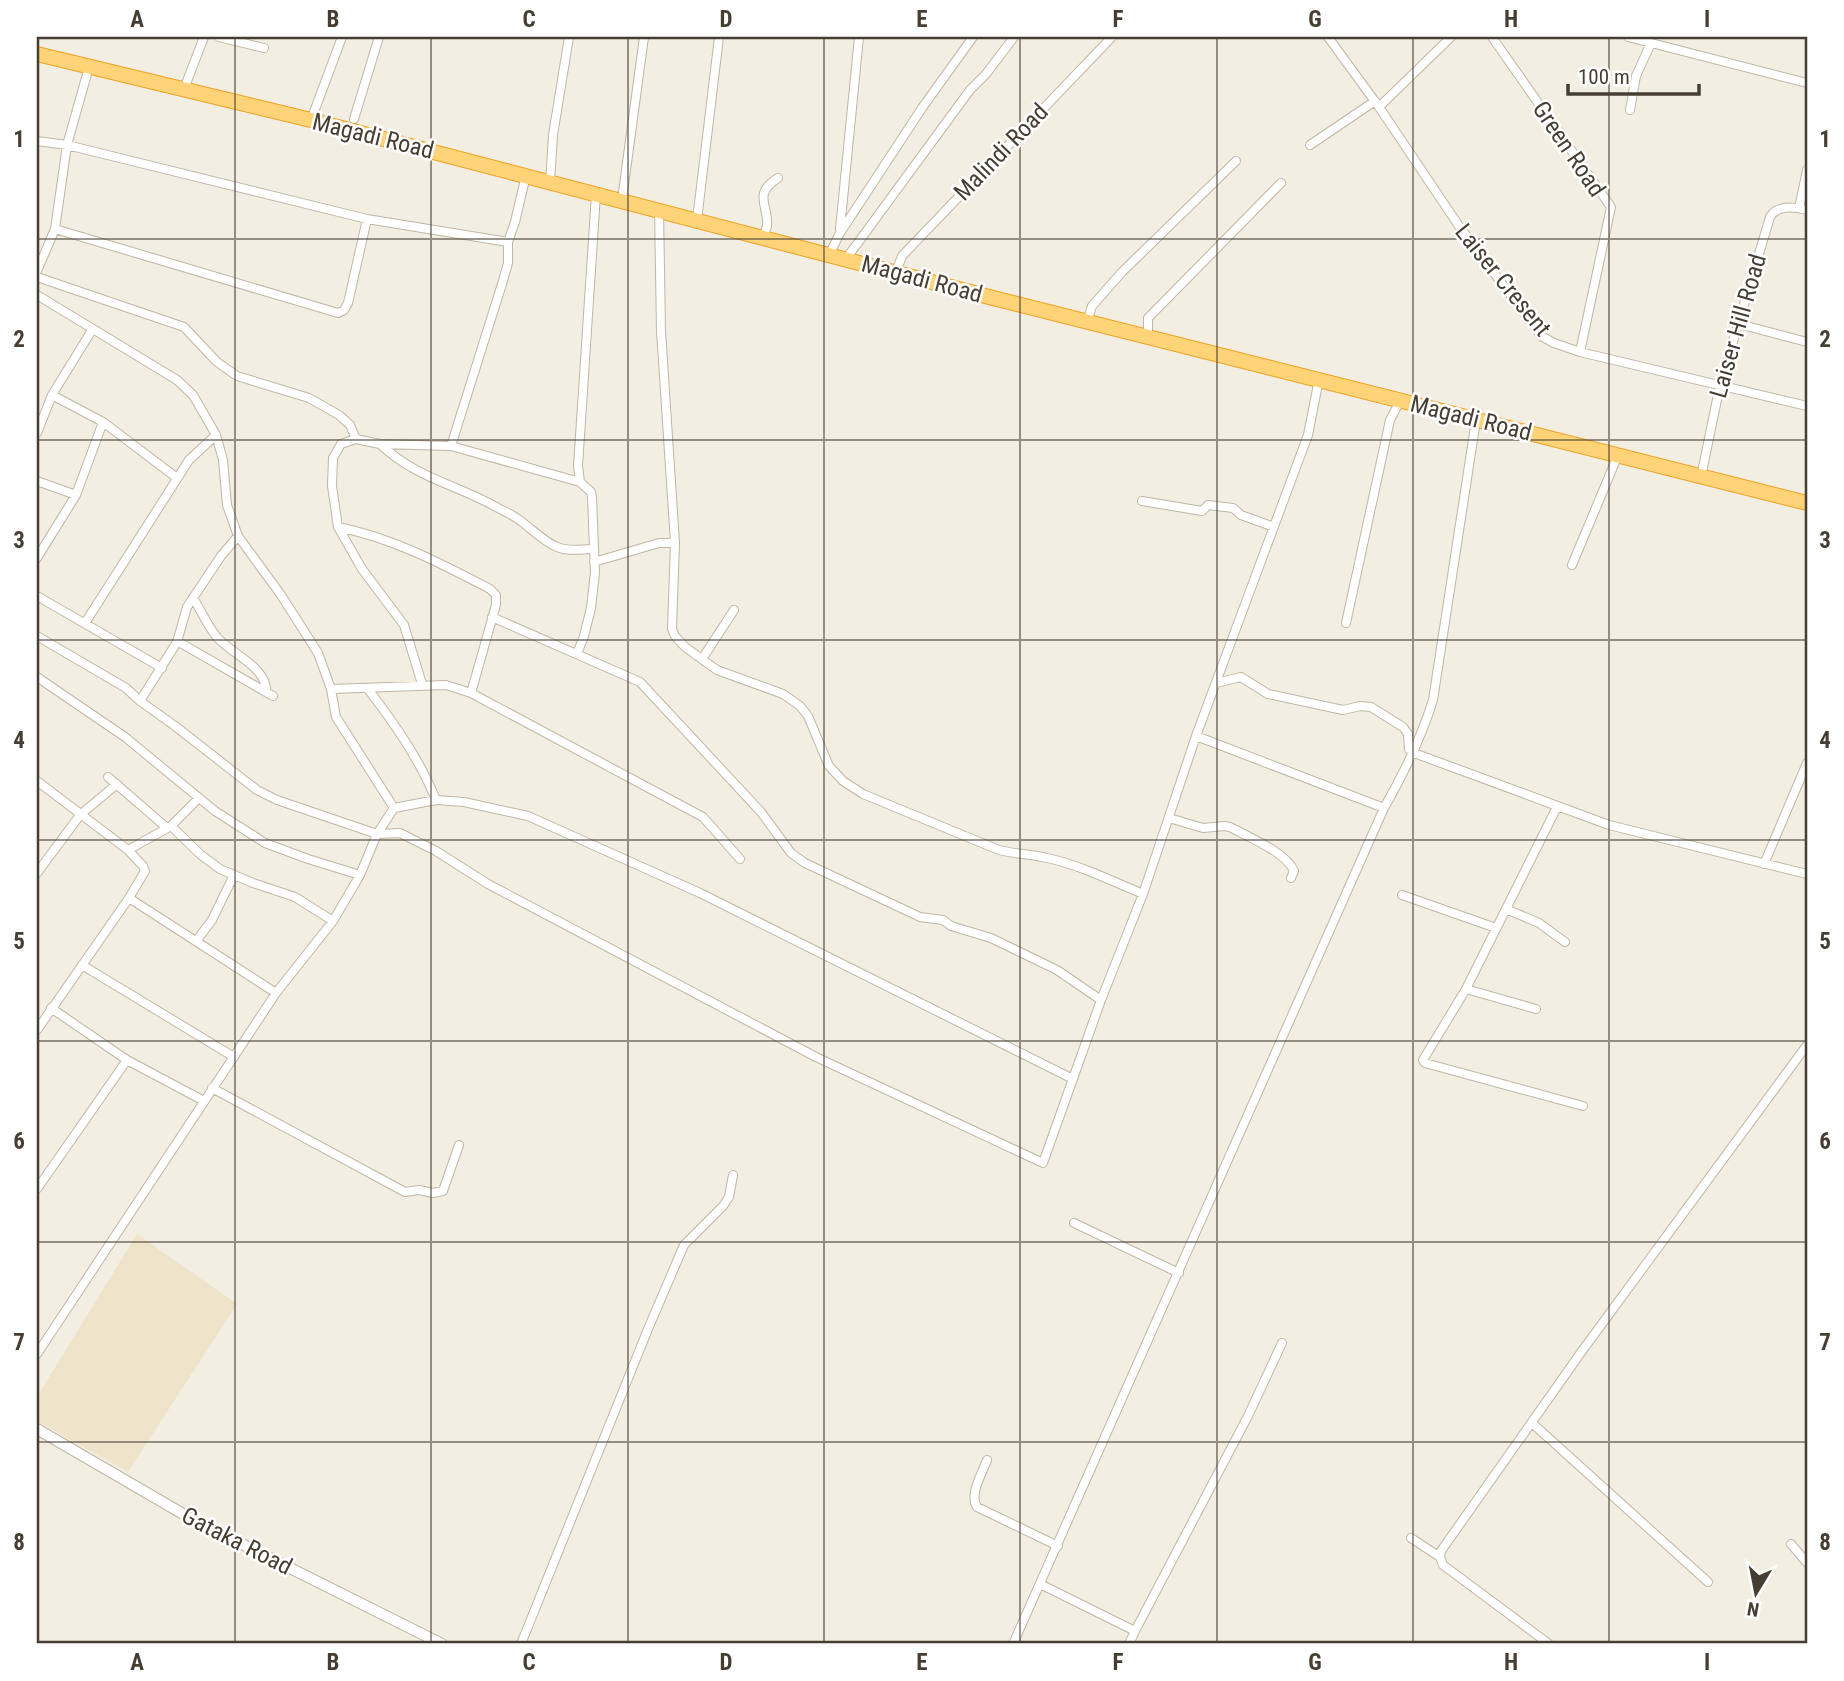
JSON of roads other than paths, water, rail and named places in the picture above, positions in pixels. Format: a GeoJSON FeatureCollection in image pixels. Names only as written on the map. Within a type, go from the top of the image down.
{"type":"FeatureCollection","features":[{"type":"Feature","properties":{"kind":"highway","name":"Magadi Road"},"geometry":{"type":"LineString","coordinates":[[37,54],[311,120],[1148,337],[1807,503]]}},
{"type":"Feature","properties":{"kind":"street"},"geometry":{"type":"LineString","coordinates":[[184,89],[204,37]]}},
{"type":"Feature","properties":{"kind":"street"},"geometry":{"type":"LineString","coordinates":[[219,37],[264,48]]}},
{"type":"Feature","properties":{"kind":"street"},"geometry":{"type":"LineString","coordinates":[[311,120],[342,37]]}},
{"type":"Feature","properties":{"kind":"street"},"geometry":{"type":"LineString","coordinates":[[354,119],[379,37]]}},
{"type":"Feature","properties":{"kind":"street"},"geometry":{"type":"LineString","coordinates":[[550,182],[553,135],[569,37]]}},
{"type":"Feature","properties":{"kind":"street"},"geometry":{"type":"LineString","coordinates":[[622,200],[644,37]]}},
{"type":"Feature","properties":{"kind":"street"},"geometry":{"type":"LineString","coordinates":[[697,220],[719,37]]}},
{"type":"Feature","properties":{"kind":"street"},"geometry":{"type":"LineString","coordinates":[[840,233],[859,37]]}},
{"type":"Feature","properties":{"kind":"street"},"geometry":{"type":"LineString","coordinates":[[830,253],[840,233],[922,108],[973,37]]}},
{"type":"Feature","properties":{"kind":"street"},"geometry":{"type":"LineString","coordinates":[[846,259],[970,90],[1014,37]]}},
{"type":"Feature","properties":{"kind":"street","name":"Malindi Road"},"geometry":{"type":"LineString","coordinates":[[897,272],[902,256],[1112,37]]}},
{"type":"Feature","properties":{"kind":"street","name":"Laiser Cresent"},"geometry":{"type":"LineString","coordinates":[[1328,37],[1377,104],[1459,226],[1541,336],[1580,352],[1807,406]]}},
{"type":"Feature","properties":{"kind":"street"},"geometry":{"type":"LineString","coordinates":[[1310,145],[1377,104],[1451,37]]}},
{"type":"Feature","properties":{"kind":"street","name":"Green Road"},"geometry":{"type":"LineString","coordinates":[[1492,37],[1611,207],[1580,352]]}},
{"type":"Feature","properties":{"kind":"street"},"geometry":{"type":"LineString","coordinates":[[1628,37],[1807,83]]}},
{"type":"Feature","properties":{"kind":"street"},"geometry":{"type":"LineString","coordinates":[[1630,110],[1636,76],[1651,43]]}},
{"type":"Feature","properties":{"kind":"street"},"geometry":{"type":"LineString","coordinates":[[37,271],[55,229],[67,145],[89,67]]}},
{"type":"Feature","properties":{"kind":"street"},"geometry":{"type":"LineString","coordinates":[[37,141],[67,145],[367,219],[508,242]]}},
{"type":"Feature","properties":{"kind":"street"},"geometry":{"type":"LineString","coordinates":[[1087,321],[1092,306],[1114,281],[1236,161]]}},
{"type":"Feature","properties":{"kind":"street"},"geometry":{"type":"LineString","coordinates":[[1803,209],[1807,170]]}},
{"type":"Feature","properties":{"kind":"street"},"geometry":{"type":"LineString","coordinates":[[451,446],[508,263],[508,242],[526,175]]}},
{"type":"Feature","properties":{"kind":"street"},"geometry":{"type":"LineString","coordinates":[[763,238],[767,224],[763,197],[769,183],[778,178]]}},
{"type":"Feature","properties":{"kind":"street"},"geometry":{"type":"LineString","coordinates":[[1148,337],[1147,318],[1281,183]]}},
{"type":"Feature","properties":{"kind":"street"},"geometry":{"type":"LineString","coordinates":[[580,482],[578,466],[596,194]]}},
{"type":"Feature","properties":{"kind":"street","name":"Laiser Hill Road"},"geometry":{"type":"LineString","coordinates":[[1700,477],[1720,385],[1770,216],[1779,208],[1803,209]]}},
{"type":"Feature","properties":{"kind":"street"},"geometry":{"type":"LineString","coordinates":[[659,209],[661,331],[675,543],[672,629],[680,642],[718,670],[783,694],[800,706],[808,716],[829,766],[863,794],[999,850],[1046,857],[1143,894]]}},
{"type":"Feature","properties":{"kind":"street"},"geometry":{"type":"LineString","coordinates":[[55,229],[338,313],[344,310],[348,303],[367,219]]}},
{"type":"Feature","properties":{"kind":"street"},"geometry":{"type":"LineString","coordinates":[[37,277],[184,327],[216,362],[237,376],[309,398],[339,415],[350,425],[356,439]]}},
{"type":"Feature","properties":{"kind":"street"},"geometry":{"type":"LineString","coordinates":[[37,295],[177,380],[193,395],[216,435],[223,460],[227,505],[238,536],[318,653],[331,689],[336,716],[394,808]]}},
{"type":"Feature","properties":{"kind":"street"},"geometry":{"type":"LineString","coordinates":[[1739,324],[1807,342]]}},
{"type":"Feature","properties":{"kind":"street"},"geometry":{"type":"LineString","coordinates":[[37,433],[52,395],[92,330]]}},
{"type":"Feature","properties":{"kind":"street"},"geometry":{"type":"LineString","coordinates":[[37,636],[111,678],[257,790],[277,800],[377,834],[400,833],[436,851],[488,884],[816,1058],[1043,1163],[1101,1000],[1143,894],[1196,736],[1308,435],[1319,379]]}},
{"type":"Feature","properties":{"kind":"street"},"geometry":{"type":"LineString","coordinates":[[52,395],[103,422],[177,478]]}},
{"type":"Feature","properties":{"kind":"street"},"geometry":{"type":"LineString","coordinates":[[1346,623],[1390,420],[1401,401]]}},
{"type":"Feature","properties":{"kind":"street"},"geometry":{"type":"LineString","coordinates":[[1013,1644],[1433,700],[1476,420]]}},
{"type":"Feature","properties":{"kind":"street"},"geometry":{"type":"LineString","coordinates":[[37,558],[76,495],[103,422]]}},
{"type":"Feature","properties":{"kind":"street"},"geometry":{"type":"LineString","coordinates":[[85,623],[189,460],[216,435]]}},
{"type":"Feature","properties":{"kind":"street"},"geometry":{"type":"LineString","coordinates":[[422,684],[404,625],[362,569],[338,527],[332,486],[333,458],[341,444],[356,439],[380,444],[451,446],[580,482],[591,492],[594,549],[591,608],[577,654]]}},
{"type":"Feature","properties":{"kind":"street"},"geometry":{"type":"LineString","coordinates":[[380,444],[398,461],[433,480],[492,504],[556,547],[567,550],[594,549]]}},
{"type":"Feature","properties":{"kind":"street"},"geometry":{"type":"LineString","coordinates":[[1572,565],[1618,454]]}},
{"type":"Feature","properties":{"kind":"street"},"geometry":{"type":"LineString","coordinates":[[37,481],[76,495]]}},
{"type":"Feature","properties":{"kind":"street"},"geometry":{"type":"LineString","coordinates":[[1142,501],[1202,511],[1208,505],[1233,508],[1241,515],[1274,527]]}},
{"type":"Feature","properties":{"kind":"street"},"geometry":{"type":"LineString","coordinates":[[338,527],[362,531],[413,550],[490,589],[496,595],[471,693]]}},
{"type":"Feature","properties":{"kind":"street"},"geometry":{"type":"LineString","coordinates":[[140,702],[177,640],[187,607],[221,556],[238,536]]}},
{"type":"Feature","properties":{"kind":"street"},"geometry":{"type":"LineString","coordinates":[[594,562],[659,542],[675,543]]}},
{"type":"Feature","properties":{"kind":"street"},"geometry":{"type":"LineString","coordinates":[[37,596],[162,668]]}},
{"type":"Feature","properties":{"kind":"street"},"geometry":{"type":"LineString","coordinates":[[177,640],[270,694],[265,681],[254,669],[216,636],[193,598]]}},
{"type":"Feature","properties":{"kind":"street"},"geometry":{"type":"LineString","coordinates":[[702,659],[734,610]]}},
{"type":"Feature","properties":{"kind":"street"},"geometry":{"type":"LineString","coordinates":[[492,617],[640,682],[761,812],[791,853],[805,863],[920,917],[943,920],[951,926],[991,938],[1057,970],[1101,1000]]}},
{"type":"Feature","properties":{"kind":"street"},"geometry":{"type":"LineString","coordinates":[[37,677],[125,737],[199,798],[265,843],[360,875]]}},
{"type":"Feature","properties":{"kind":"street"},"geometry":{"type":"LineString","coordinates":[[1216,683],[1241,677],[1268,694],[1343,710],[1370,707],[1403,727],[1408,734],[1412,751]]}},
{"type":"Feature","properties":{"kind":"street"},"geometry":{"type":"LineString","coordinates":[[331,689],[422,684],[446,685],[471,693],[703,817],[740,859]]}},
{"type":"Feature","properties":{"kind":"street"},"geometry":{"type":"LineString","coordinates":[[368,689],[389,717],[428,780],[436,800]]}},
{"type":"Feature","properties":{"kind":"street"},"geometry":{"type":"LineString","coordinates":[[1196,736],[1384,808]]}},
{"type":"Feature","properties":{"kind":"street"},"geometry":{"type":"LineString","coordinates":[[1412,751],[1609,825],[1807,874]]}},
{"type":"Feature","properties":{"kind":"street"},"geometry":{"type":"LineString","coordinates":[[1764,864],[1807,763]]}},
{"type":"Feature","properties":{"kind":"street"},"geometry":{"type":"LineString","coordinates":[[108,777],[220,869],[292,896],[333,920]]}},
{"type":"Feature","properties":{"kind":"street"},"geometry":{"type":"LineString","coordinates":[[37,780],[128,850],[145,870],[129,898],[37,1030]]}},
{"type":"Feature","properties":{"kind":"street"},"geometry":{"type":"LineString","coordinates":[[38,869],[80,815],[117,784]]}},
{"type":"Feature","properties":{"kind":"street"},"geometry":{"type":"LineString","coordinates":[[128,850],[169,827],[199,798]]}},
{"type":"Feature","properties":{"kind":"street"},"geometry":{"type":"LineString","coordinates":[[37,1354],[276,993],[333,920],[360,875],[377,834],[394,808],[436,800],[464,802],[528,816],[699,893],[1073,1079]]}},
{"type":"Feature","properties":{"kind":"street"},"geometry":{"type":"LineString","coordinates":[[1557,807],[1466,989],[1423,1057],[1425,1063],[1583,1106]]}},
{"type":"Feature","properties":{"kind":"street"},"geometry":{"type":"LineString","coordinates":[[1169,818],[1203,828],[1224,825],[1230,827],[1262,844],[1291,865],[1294,871],[1291,878]]}},
{"type":"Feature","properties":{"kind":"street"},"geometry":{"type":"LineString","coordinates":[[197,940],[212,920],[234,875]]}},
{"type":"Feature","properties":{"kind":"street"},"geometry":{"type":"LineString","coordinates":[[1402,894],[1496,928]]}},
{"type":"Feature","properties":{"kind":"street"},"geometry":{"type":"LineString","coordinates":[[129,898],[276,993]]}},
{"type":"Feature","properties":{"kind":"street"},"geometry":{"type":"LineString","coordinates":[[1506,909],[1539,923],[1565,942]]}},
{"type":"Feature","properties":{"kind":"street"},"geometry":{"type":"LineString","coordinates":[[82,965],[234,1057]]}},
{"type":"Feature","properties":{"kind":"street"},"geometry":{"type":"LineString","coordinates":[[1466,989],[1536,1009]]}},
{"type":"Feature","properties":{"kind":"street"},"geometry":{"type":"LineString","coordinates":[[51,1008],[127,1059],[204,1101]]}},
{"type":"Feature","properties":{"kind":"street"},"geometry":{"type":"LineString","coordinates":[[1549,1644],[1443,1565],[1441,1551],[1582,1351],[1807,1045]]}},
{"type":"Feature","properties":{"kind":"street"},"geometry":{"type":"LineString","coordinates":[[37,1189],[127,1059]]}},
{"type":"Feature","properties":{"kind":"street"},"geometry":{"type":"LineString","coordinates":[[212,1088],[405,1192],[443,1191],[459,1145]]}},
{"type":"Feature","properties":{"kind":"street"},"geometry":{"type":"LineString","coordinates":[[521,1644],[684,1245],[723,1206],[729,1197],[733,1175]]}},
{"type":"Feature","properties":{"kind":"street"},"geometry":{"type":"LineString","coordinates":[[1074,1223],[1179,1273]]}},
{"type":"Feature","properties":{"kind":"street"},"geometry":{"type":"LineString","coordinates":[[1129,1644],[1282,1343]]}},
{"type":"Feature","properties":{"kind":"street"},"geometry":{"type":"LineString","coordinates":[[1532,1423],[1708,1582]]}},
{"type":"Feature","properties":{"kind":"street","name":"Gataka Road"},"geometry":{"type":"LineString","coordinates":[[37,1429],[190,1518],[442,1644]]}},
{"type":"Feature","properties":{"kind":"street"},"geometry":{"type":"LineString","coordinates":[[987,1460],[974,1495],[974,1504],[1058,1546]]}},
{"type":"Feature","properties":{"kind":"street"},"geometry":{"type":"LineString","coordinates":[[1412,1538],[1440,1557]]}},
{"type":"Feature","properties":{"kind":"street"},"geometry":{"type":"LineString","coordinates":[[1791,1544],[1807,1563]]}},
{"type":"Feature","properties":{"kind":"street"},"geometry":{"type":"LineString","coordinates":[[1040,1584],[1135,1631]]}}]}
